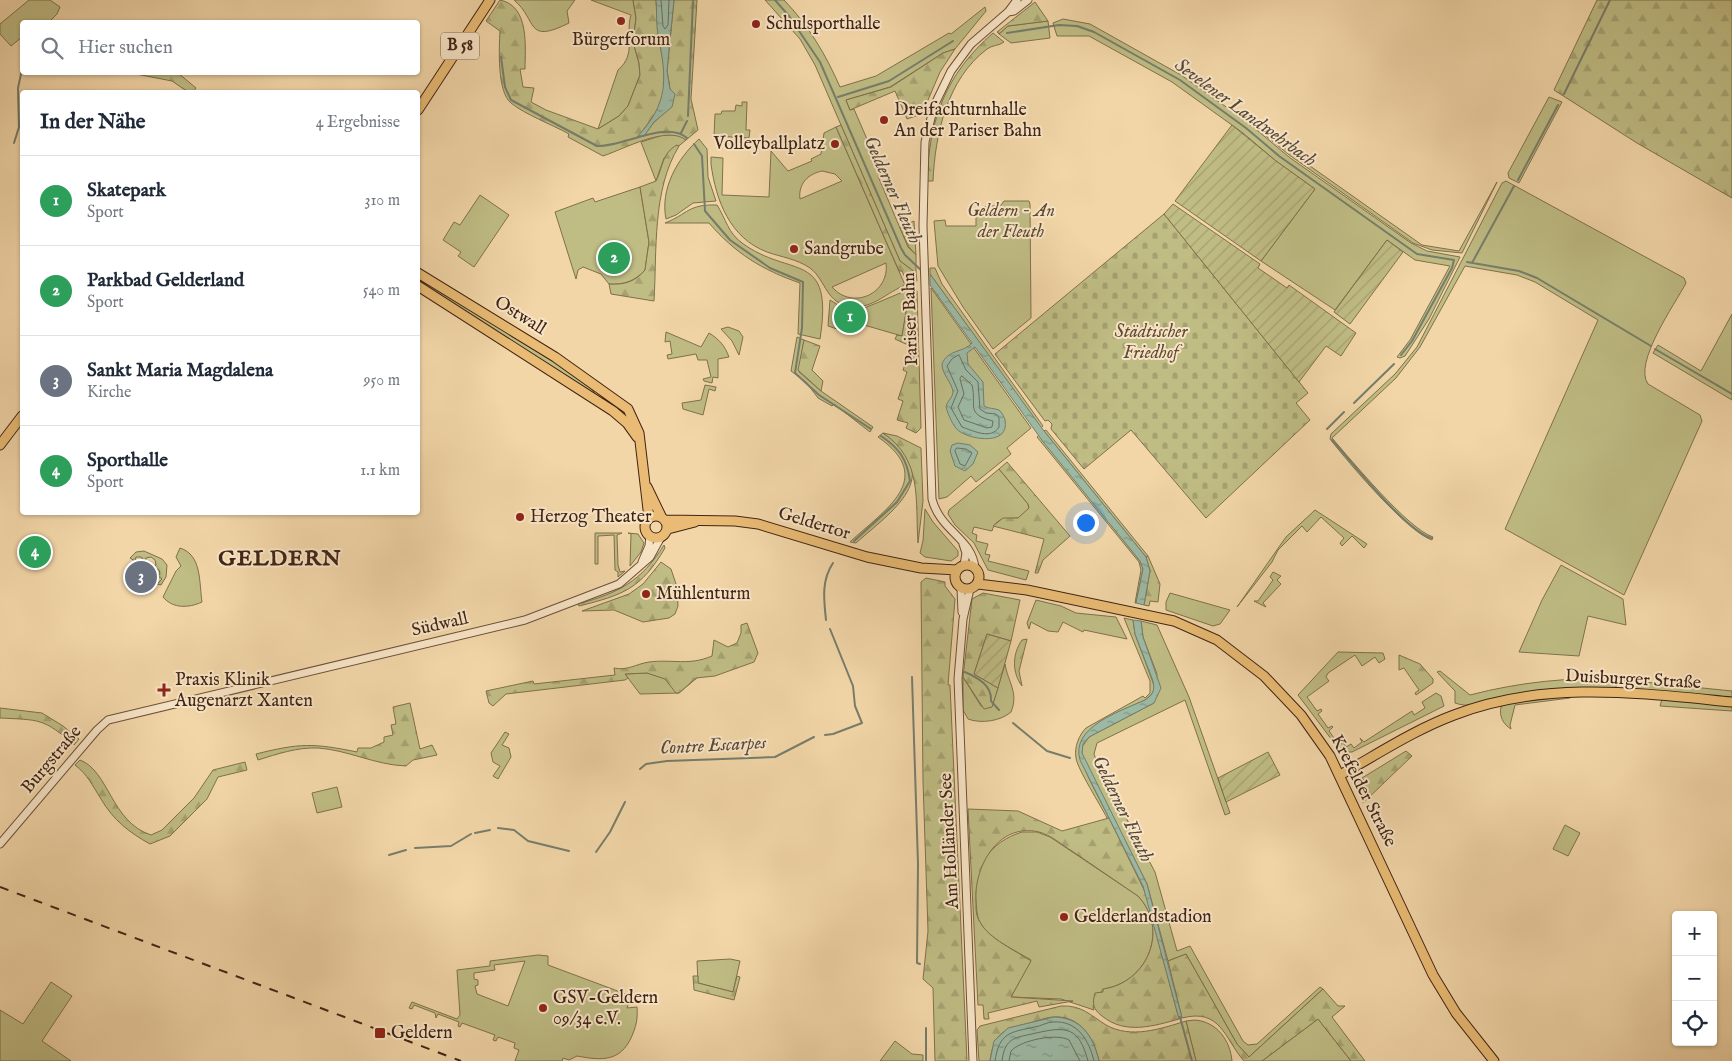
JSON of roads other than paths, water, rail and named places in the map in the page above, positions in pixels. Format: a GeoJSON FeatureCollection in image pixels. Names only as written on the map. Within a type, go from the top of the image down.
{"type":"FeatureCollection","features":[{"type":"Feature","properties":{"kind":"main road","name":"B 58"},"geometry":{"type":"LineString","coordinates":[[420,107],[490,0]]}},
{"type":"Feature","properties":{"kind":"main road","name":"Ostwall"},"geometry":{"type":"LineString","coordinates":[[420,274],[547,352],[628,409],[636,423],[647,487],[646,500],[649,518]]}},
{"type":"Feature","properties":{"kind":"main road","name":"Ostwall"},"geometry":{"type":"LineString","coordinates":[[420,287],[601,403],[627,423],[640,444]]}},
{"type":"Feature","properties":{"kind":"main road"},"geometry":{"type":"LineString","coordinates":[[601,403],[603,390]]}},
{"type":"Feature","properties":{"kind":"main road"},"geometry":{"type":"LineString","coordinates":[[0,445],[20,419]]}},
{"type":"Feature","properties":{"kind":"main road","name":"Ostwall"},"geometry":{"type":"LineString","coordinates":[[647,487],[665,521]]}},
{"type":"Feature","properties":{"kind":"main road"},"geometry":{"type":"LineString","coordinates":[[654,516],[665,521],[661,537],[650,536],[645,526],[649,518],[654,516]]}},
{"type":"Feature","properties":{"kind":"main road","name":"Geldertor"},"geometry":{"type":"LineString","coordinates":[[665,521],[735,521],[758,524],[841,550],[921,568],[955,580]]}},
{"type":"Feature","properties":{"kind":"main road","name":"Geldertor"},"geometry":{"type":"LineString","coordinates":[[921,568],[960,568],[972,581]]}},
{"type":"Feature","properties":{"kind":"main road"},"geometry":{"type":"LineString","coordinates":[[960,568],[955,580],[972,581]]}},
{"type":"Feature","properties":{"kind":"main road","name":"Krefelder Straße"},"geometry":{"type":"LineString","coordinates":[[972,581],[1011,586],[1130,610],[1174,621],[1204,634],[1247,661],[1280,691],[1320,740],[1340,775],[1433,975],[1461,1021],[1494,1061]]}},
{"type":"Feature","properties":{"kind":"main road","name":"Duisburger Straße"},"geometry":{"type":"LineString","coordinates":[[1340,775],[1442,720],[1494,702],[1522,696],[1555,692],[1622,692],[1732,702]]}},
{"type":"Feature","properties":{"kind":"street"},"geometry":{"type":"LineString","coordinates":[[1008,12],[1017,0]]}},
{"type":"Feature","properties":{"kind":"street"},"geometry":{"type":"LineString","coordinates":[[1008,12],[1014,11],[1028,0]]}},
{"type":"Feature","properties":{"kind":"street","name":"Pariser Bahn"},"geometry":{"type":"LineString","coordinates":[[972,581],[972,553],[942,521],[932,499],[924,264],[923,155],[930,119],[942,88],[958,60],[971,44],[1008,12]]}},
{"type":"Feature","properties":{"kind":"street","name":"Südwall"},"geometry":{"type":"LineString","coordinates":[[641,564],[649,546],[650,536]]}},
{"type":"Feature","properties":{"kind":"street","name":"Südwall"},"geometry":{"type":"LineString","coordinates":[[108,720],[514,623],[610,588],[624,581],[652,554],[661,537]]}},
{"type":"Feature","properties":{"kind":"street"},"geometry":{"type":"LineString","coordinates":[[960,568],[966,553],[962,542]]}},
{"type":"Feature","properties":{"kind":"street","name":"Am Holländer See"},"geometry":{"type":"LineString","coordinates":[[972,581],[963,619],[958,703],[974,1061]]}},
{"type":"Feature","properties":{"kind":"street","name":"Burgstraße"},"geometry":{"type":"LineString","coordinates":[[0,844],[97,730],[108,720]]}},
{"type":"Feature","properties":{"kind":"water"},"geometry":{"type":"Polygon","coordinates":[[[656,0],[674,0],[667,71],[670,89],[675,94],[672,107],[654,122],[644,136],[637,137],[655,113],[663,90],[663,65],[657,31],[656,0]]]}},
{"type":"Feature","properties":{"kind":"water"},"geometry":{"type":"Polygon","coordinates":[[[930,274],[1044,431],[1146,557],[1150,571],[1144,605],[1136,603],[1143,569],[1140,561],[1044,443],[975,347],[967,353],[968,364],[983,382],[984,406],[1000,411],[1005,420],[1005,428],[1002,434],[988,439],[972,437],[955,427],[946,407],[953,392],[942,364],[952,353],[972,343],[930,285],[930,274]]]}},
{"type":"Feature","properties":{"kind":"water"},"geometry":{"type":"Polygon","coordinates":[[[958,443],[970,445],[978,452],[973,464],[965,471],[955,466],[950,451],[952,445],[958,443]]]}},
{"type":"Feature","properties":{"kind":"water"},"geometry":{"type":"Polygon","coordinates":[[[1133,620],[1141,621],[1143,637],[1161,688],[1154,703],[1089,737],[1083,744],[1082,753],[1147,884],[1182,1018],[1179,1019],[1143,886],[1080,760],[1079,748],[1083,738],[1090,729],[1111,715],[1145,700],[1153,692],[1153,681],[1135,634],[1133,620]]]}},
{"type":"Feature","properties":{"kind":"water"},"geometry":{"type":"Polygon","coordinates":[[[1054,1017],[1063,1018],[1079,1025],[1093,1043],[1099,1061],[990,1061],[994,1041],[1008,1028],[1054,1017]]]}},
{"type":"Feature","properties":{"kind":"waterway"},"geometry":{"type":"LineString","coordinates":[[688,116],[693,0]]}},
{"type":"Feature","properties":{"kind":"waterway","name":"Gelderner Fleuth"},"geometry":{"type":"LineString","coordinates":[[775,0],[789,16],[820,62],[901,248],[905,255],[923,272]]}},
{"type":"Feature","properties":{"kind":"waterway"},"geometry":{"type":"LineString","coordinates":[[1564,94],[1610,0]]}},
{"type":"Feature","properties":{"kind":"waterway","name":"Sevelener Landwehrbach"},"geometry":{"type":"LineString","coordinates":[[1007,33],[1059,25],[1077,26],[1094,32],[1180,80],[1246,128],[1279,156],[1417,254],[1454,260],[1452,268],[1412,341],[1401,355]]}},
{"type":"Feature","properties":{"kind":"waterway","name":"Sevelener Landwehrbach"},"geometry":{"type":"LineString","coordinates":[[838,97],[889,81],[953,41]]}},
{"type":"Feature","properties":{"kind":"waterway","name":"Contre Escarpes"},"geometry":{"type":"LineString","coordinates":[[501,57],[505,87],[511,100],[597,146],[656,133],[678,133],[687,138]]}},
{"type":"Feature","properties":{"kind":"waterway"},"geometry":{"type":"LineString","coordinates":[[14,143],[19,127],[18,88],[21,75]]}},
{"type":"Feature","properties":{"kind":"waterway"},"geometry":{"type":"LineString","coordinates":[[1518,180],[1558,105]]}},
{"type":"Feature","properties":{"kind":"waterway"},"geometry":{"type":"LineString","coordinates":[[681,133],[687,121]]}},
{"type":"Feature","properties":{"kind":"waterway","name":"Contre Escarpes"},"geometry":{"type":"LineString","coordinates":[[694,144],[702,156],[705,211],[730,240],[770,268],[803,282],[802,328],[795,373],[819,395],[871,429]]}},
{"type":"Feature","properties":{"kind":"waterway"},"geometry":{"type":"LineString","coordinates":[[1472,263],[1514,186]]}},
{"type":"Feature","properties":{"kind":"waterway","name":"Sevelener Landwehrbach"},"geometry":{"type":"LineString","coordinates":[[1467,262],[1519,271],[1537,278],[1651,346]]}},
{"type":"Feature","properties":{"kind":"waterway","name":"Sevelener Landwehrbach"},"geometry":{"type":"LineString","coordinates":[[1655,349],[1732,394]]}},
{"type":"Feature","properties":{"kind":"waterway"},"geometry":{"type":"LineString","coordinates":[[1354,403],[1394,364]]}},
{"type":"Feature","properties":{"kind":"waterway"},"geometry":{"type":"LineString","coordinates":[[1327,429],[1344,412]]}},
{"type":"Feature","properties":{"kind":"waterway","name":"Contre Escarpes"},"geometry":{"type":"LineString","coordinates":[[854,541],[897,502],[910,481],[907,466],[901,455],[893,445],[881,436]]}},
{"type":"Feature","properties":{"kind":"waterway"},"geometry":{"type":"LineString","coordinates":[[1332,440],[1394,510],[1420,533],[1431,538]]}},
{"type":"Feature","properties":{"kind":"waterway","name":"Contre Escarpes"},"geometry":{"type":"LineString","coordinates":[[826,620],[825,584],[833,563]]}},
{"type":"Feature","properties":{"kind":"waterway","name":"Contre Escarpes"},"geometry":{"type":"LineString","coordinates":[[825,735],[833,734],[862,723],[855,706],[853,686],[830,629]]}},
{"type":"Feature","properties":{"kind":"waterway"},"geometry":{"type":"LineString","coordinates":[[965,672],[987,686],[991,695],[991,701],[999,710]]}},
{"type":"Feature","properties":{"kind":"waterway"},"geometry":{"type":"LineString","coordinates":[[912,677],[918,864],[917,963],[920,964]]}},
{"type":"Feature","properties":{"kind":"waterway"},"geometry":{"type":"LineString","coordinates":[[1013,723],[1047,751],[1070,758]]}},
{"type":"Feature","properties":{"kind":"waterway","name":"Contre Escarpes"},"geometry":{"type":"LineString","coordinates":[[640,769],[646,764],[667,761],[775,757],[814,737]]}},
{"type":"Feature","properties":{"kind":"waterway","name":"Contre Escarpes"},"geometry":{"type":"LineString","coordinates":[[596,852],[610,832],[625,802]]}},
{"type":"Feature","properties":{"kind":"waterway","name":"Contre Escarpes"},"geometry":{"type":"LineString","coordinates":[[498,828],[514,830],[528,841],[569,851]]}},
{"type":"Feature","properties":{"kind":"waterway","name":"Contre Escarpes"},"geometry":{"type":"LineString","coordinates":[[475,833],[490,830]]}},
{"type":"Feature","properties":{"kind":"waterway","name":"Contre Escarpes"},"geometry":{"type":"LineString","coordinates":[[415,848],[451,846],[471,834]]}},
{"type":"Feature","properties":{"kind":"waterway","name":"Contre Escarpes"},"geometry":{"type":"LineString","coordinates":[[389,855],[406,850]]}},
{"type":"Feature","properties":{"kind":"waterway","name":"Gelderner Fleuth"},"geometry":{"type":"LineString","coordinates":[[1180,1017],[1192,1061]]}},
{"type":"Feature","properties":{"kind":"waterway"},"geometry":{"type":"LineString","coordinates":[[926,1028],[926,1061]]}},
{"type":"Feature","properties":{"kind":"railway"},"geometry":{"type":"LineString","coordinates":[[0,887],[461,1061]]}},
{"type":"Feature","properties":{"kind":"place","name":"Bürgerforum"},"geometry":{"type":"Point","coordinates":[621,21]}},
{"type":"Feature","properties":{"kind":"place","name":"Schulsporthalle"},"geometry":{"type":"Point","coordinates":[756,24]}},
{"type":"Feature","properties":{"kind":"place","name":"Dreifachturnhalle An der Pariser Bahn"},"geometry":{"type":"Point","coordinates":[884,120]}},
{"type":"Feature","properties":{"kind":"place","name":"Volleyballplatz"},"geometry":{"type":"Point","coordinates":[835,144]}},
{"type":"Feature","properties":{"kind":"place","name":"Sandgrube"},"geometry":{"type":"Point","coordinates":[794,249]}},
{"type":"Feature","properties":{"kind":"place","name":"Parkbad Gelderland"},"geometry":{"type":"Point","coordinates":[614,258]}},
{"type":"Feature","properties":{"kind":"place","name":"Skatepark"},"geometry":{"type":"Point","coordinates":[850,317]}},
{"type":"Feature","properties":{"kind":"place","name":"Herzog Theater"},"geometry":{"type":"Point","coordinates":[520,517]}},
{"type":"Feature","properties":{"kind":"place","name":"Sporthalle"},"geometry":{"type":"Point","coordinates":[35,552]}},
{"type":"Feature","properties":{"kind":"place","name":"Sankt Maria Magdalena"},"geometry":{"type":"Point","coordinates":[141,577]}},
{"type":"Feature","properties":{"kind":"place","name":"Mühlenturm"},"geometry":{"type":"Point","coordinates":[646,594]}},
{"type":"Feature","properties":{"kind":"place","name":"Praxis Klinik Augenarzt Xanten"},"geometry":{"type":"Point","coordinates":[164,690]}},
{"type":"Feature","properties":{"kind":"place","name":"Gelderlandstadion"},"geometry":{"type":"Point","coordinates":[1064,917]}},
{"type":"Feature","properties":{"kind":"place","name":"GSV-Geldern 09/34 e.V."},"geometry":{"type":"Point","coordinates":[543,1008]}},
{"type":"Feature","properties":{"kind":"place","name":"Geldern"},"geometry":{"type":"Point","coordinates":[380,1033]}},
{"type":"Feature","properties":{"kind":"district","name":"GELDERN"},"geometry":{"type":"Point","coordinates":[280,559]}},
{"type":"Feature","properties":{"kind":"park label","name":"Geldern - An der Fleuth"},"geometry":{"type":"Point","coordinates":[1011,221]}},
{"type":"Feature","properties":{"kind":"park label","name":"Städtischer Friedhof"},"geometry":{"type":"Point","coordinates":[1151,342]}}]}
